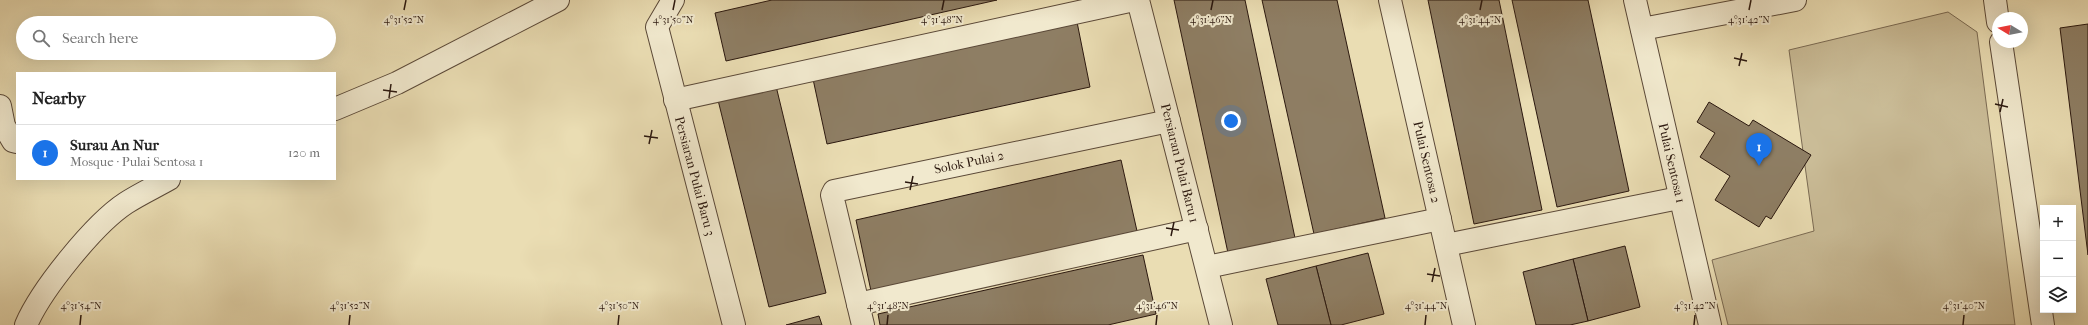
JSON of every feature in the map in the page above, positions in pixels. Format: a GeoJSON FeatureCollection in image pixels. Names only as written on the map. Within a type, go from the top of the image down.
{"type":"FeatureCollection","features":[{"type":"Feature","properties":{"kind":"street"},"geometry":{"type":"LineString","coordinates":[[336,109],[398,84],[558,0]]}},
{"type":"Feature","properties":{"kind":"street","name":"Persiaran Pulai Baru 3"},"geometry":{"type":"LineString","coordinates":[[673,0],[657,27],[734,325]]}},
{"type":"Feature","properties":{"kind":"street"},"geometry":{"type":"LineString","coordinates":[[675,100],[1134,0]]}},
{"type":"Feature","properties":{"kind":"street","name":"Persiaran Pulai Baru 1"},"geometry":{"type":"LineString","coordinates":[[1138,0],[1221,325]]}},
{"type":"Feature","properties":{"kind":"street","name":"Pulai Sentosa 2"},"geometry":{"type":"LineString","coordinates":[[1390,0],[1464,325]]}},
{"type":"Feature","properties":{"kind":"street","name":"Pulai Sentosa 1"},"geometry":{"type":"LineString","coordinates":[[1635,0],[1679,198],[1710,325]]}},
{"type":"Feature","properties":{"kind":"street"},"geometry":{"type":"LineString","coordinates":[[1642,29],[1795,0]]}},
{"type":"Feature","properties":{"kind":"street"},"geometry":{"type":"LineString","coordinates":[[1995,0],[1997,12]]}},
{"type":"Feature","properties":{"kind":"street"},"geometry":{"type":"LineString","coordinates":[[2002,48],[2043,325]]}},
{"type":"Feature","properties":{"kind":"street"},"geometry":{"type":"LineString","coordinates":[[0,106],[4,126],[13,141],[16,142]]}},
{"type":"Feature","properties":{"kind":"street","name":"Solok Pulai 2"},"geometry":{"type":"LineString","coordinates":[[863,325],[832,195],[834,192],[1169,121]]}},
{"type":"Feature","properties":{"kind":"street"},"geometry":{"type":"LineString","coordinates":[[26,325],[58,274],[93,232],[126,204],[167,180]]}},
{"type":"Feature","properties":{"kind":"street"},"geometry":{"type":"LineString","coordinates":[[1446,244],[1679,198]]}},
{"type":"Feature","properties":{"kind":"street"},"geometry":{"type":"LineString","coordinates":[[1207,267],[1440,219]]}},
{"type":"Feature","properties":{"kind":"street"},"geometry":{"type":"LineString","coordinates":[[858,304],[1196,229]]}},
{"type":"Feature","properties":{"kind":"shaded area"},"geometry":{"type":"Polygon","coordinates":[[[1948,12],[1977,32],[2015,325],[1728,325],[1712,260],[1814,231],[1789,50],[1948,12]]]}},
{"type":"Feature","properties":{"kind":"building"},"geometry":{"type":"Polygon","coordinates":[[[772,0],[997,0],[726,61],[715,13],[772,0]]]}},
{"type":"Feature","properties":{"kind":"building"},"geometry":{"type":"Polygon","coordinates":[[[1174,0],[1245,0],[1295,238],[1228,253],[1174,0]]]}},
{"type":"Feature","properties":{"kind":"building"},"geometry":{"type":"Polygon","coordinates":[[[1262,0],[1337,0],[1385,218],[1314,234],[1262,0]]]}},
{"type":"Feature","properties":{"kind":"building"},"geometry":{"type":"Polygon","coordinates":[[[1428,0],[1499,0],[1542,210],[1474,224],[1428,0]]]}},
{"type":"Feature","properties":{"kind":"building"},"geometry":{"type":"Polygon","coordinates":[[[1512,0],[1588,0],[1629,191],[1557,207],[1512,0]]]}},
{"type":"Feature","properties":{"kind":"building"},"geometry":{"type":"Polygon","coordinates":[[[1077,22],[1090,87],[827,144],[813,79],[1077,22]]]}},
{"type":"Feature","properties":{"kind":"building"},"geometry":{"type":"Polygon","coordinates":[[[2088,24],[2088,255],[2060,28],[2088,24]]]}},
{"type":"Feature","properties":{"kind":"building"},"geometry":{"type":"Polygon","coordinates":[[[776,86],[826,293],[769,307],[718,100],[776,86]]]}},
{"type":"Feature","properties":{"kind":"building"},"geometry":{"type":"Polygon","coordinates":[[[1709,102],[1749,126],[1753,120],[1811,155],[1771,219],[1766,216],[1759,227],[1715,200],[1730,176],[1700,157],[1715,133],[1697,122],[1709,102]]]}},
{"type":"Feature","properties":{"kind":"building"},"geometry":{"type":"Polygon","coordinates":[[[1121,160],[1137,231],[871,291],[856,220],[1121,160]]]}},
{"type":"Feature","properties":{"kind":"building"},"geometry":{"type":"Polygon","coordinates":[[[1625,246],[1640,307],[1588,321],[1573,259],[1625,246]]]}},
{"type":"Feature","properties":{"kind":"building"},"geometry":{"type":"Polygon","coordinates":[[[1368,253],[1384,314],[1341,325],[1331,325],[1316,266],[1368,253]]]}},
{"type":"Feature","properties":{"kind":"building"},"geometry":{"type":"Polygon","coordinates":[[[1143,255],[1156,314],[1108,325],[880,325],[878,314],[1143,255]]]}},
{"type":"Feature","properties":{"kind":"building"},"geometry":{"type":"Polygon","coordinates":[[[1573,259],[1588,321],[1570,325],[1536,325],[1523,272],[1573,259]]]}},
{"type":"Feature","properties":{"kind":"building"},"geometry":{"type":"Polygon","coordinates":[[[1316,266],[1331,325],[1278,325],[1266,279],[1316,266]]]}},
{"type":"Feature","properties":{"kind":"building"},"geometry":{"type":"Polygon","coordinates":[[[819,316],[822,325],[786,325],[819,316]]]}},
{"type":"Feature","properties":{"kind":"place","name":"Surau An Nur"},"geometry":{"type":"Point","coordinates":[1759,166]}}]}
